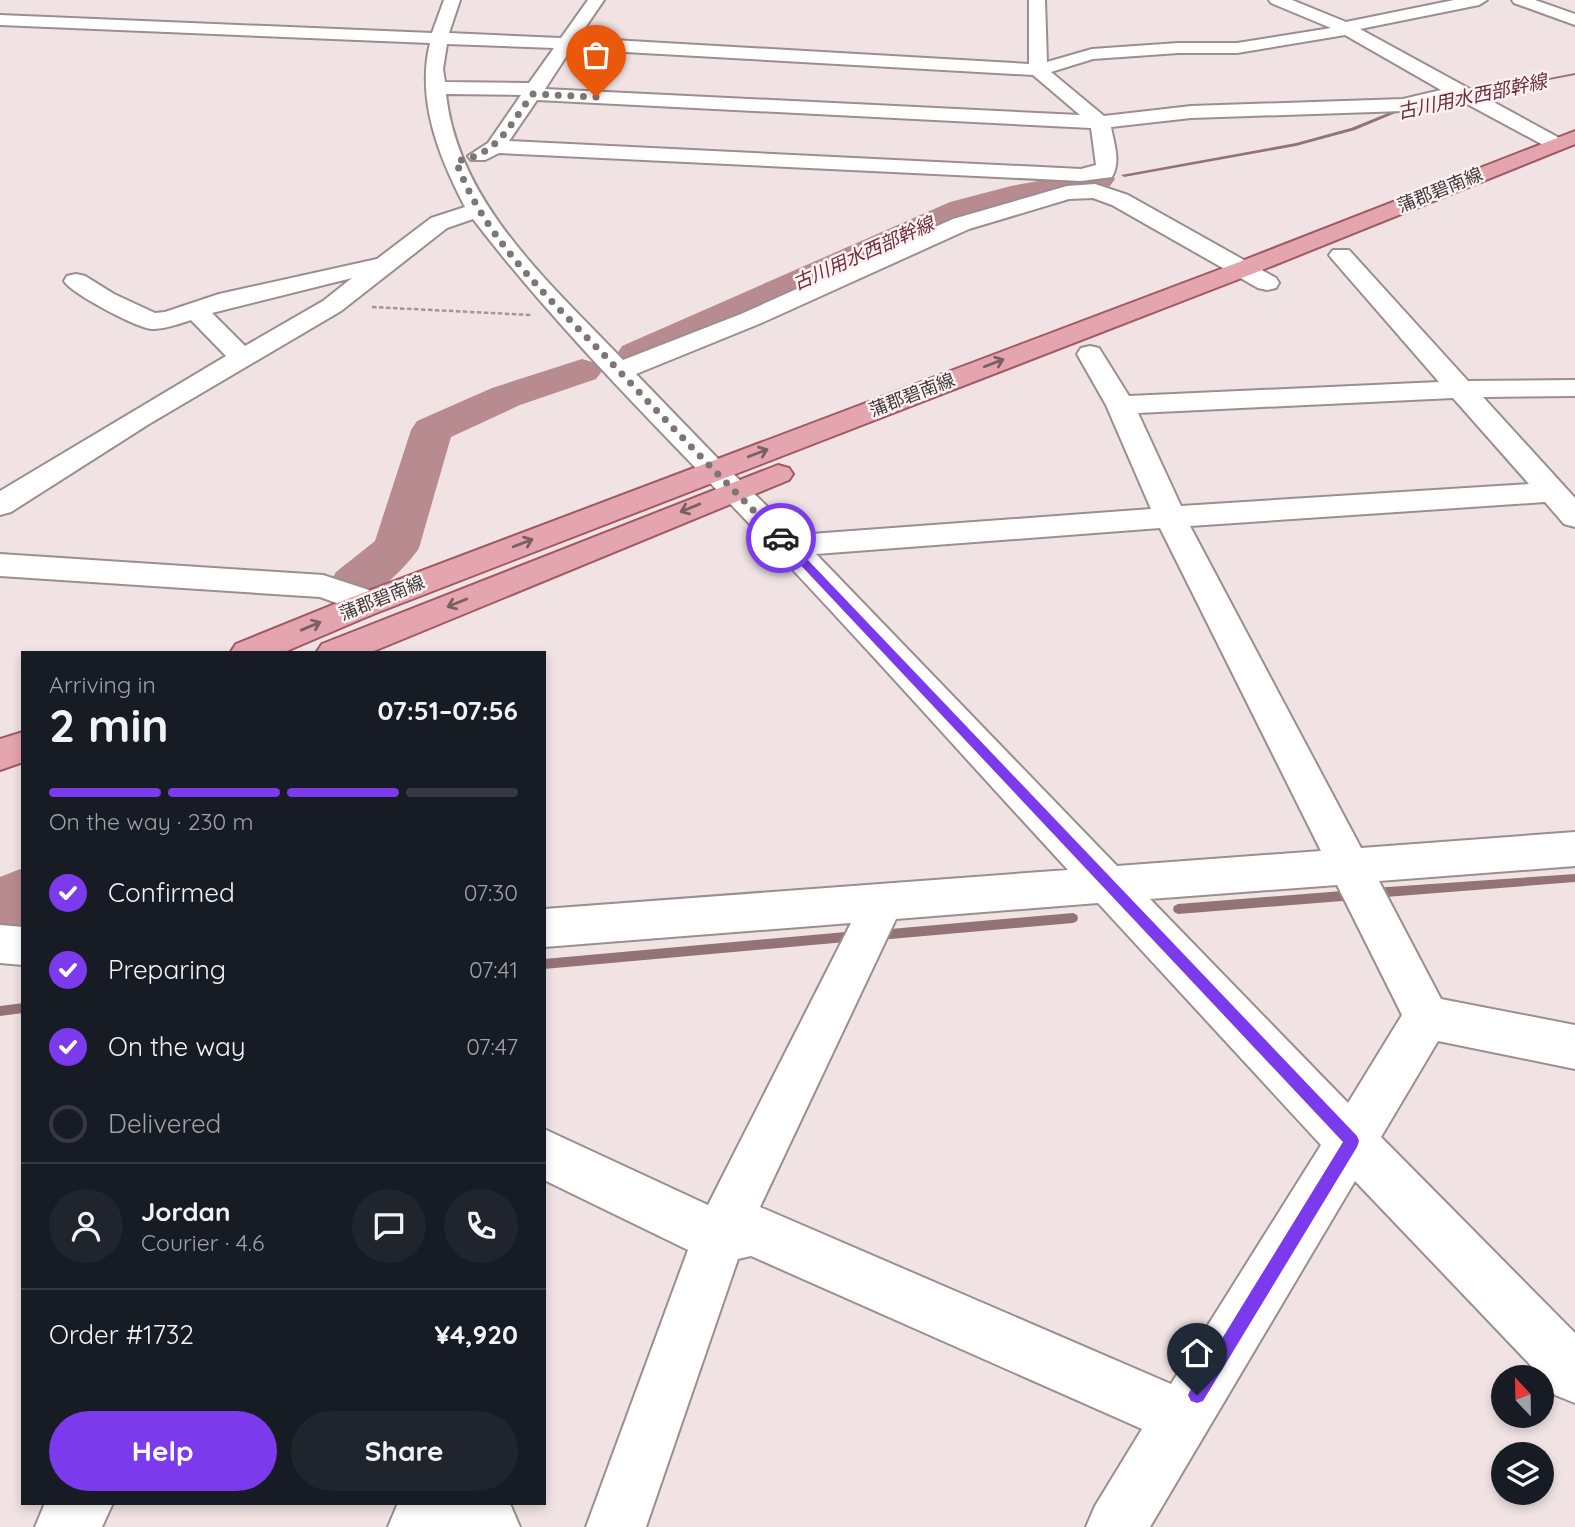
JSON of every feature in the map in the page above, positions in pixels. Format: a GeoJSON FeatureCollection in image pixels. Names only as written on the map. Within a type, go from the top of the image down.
{"type":"FeatureCollection","features":[{"type":"Feature","properties":{"kind":"main road","name":"蒲郡碧南線"},"geometry":{"type":"LineString","coordinates":[[253,651],[359,607],[1090,354],[1255,276],[1341,255],[1570,149]]}},
{"type":"Feature","properties":{"kind":"main road","name":"蒲郡碧南線"},"geometry":{"type":"LineString","coordinates":[[339,651],[722,481],[1255,276],[1570,149]]}},
{"type":"Feature","properties":{"kind":"main road"},"geometry":{"type":"LineString","coordinates":[[0,755],[21,747]]}},
{"type":"Feature","properties":{"kind":"main road"},"geometry":{"type":"LineString","coordinates":[[0,781],[21,773]]}},
{"type":"Feature","properties":{"kind":"street"},"geometry":{"type":"LineString","coordinates":[[452,0],[434,69],[442,131],[479,211],[531,278],[722,481],[789,546],[1575,1375]]}},
{"type":"Feature","properties":{"kind":"street"},"geometry":{"type":"LineString","coordinates":[[456,161],[475,158],[495,147],[596,0]]}},
{"type":"Feature","properties":{"kind":"street"},"geometry":{"type":"LineString","coordinates":[[495,147],[1082,175],[1104,172],[1107,164],[1100,122],[1038,70],[1037,0]]}},
{"type":"Feature","properties":{"kind":"street"},"geometry":{"type":"LineString","coordinates":[[1277,0],[1344,27],[1459,92],[1570,149]]}},
{"type":"Feature","properties":{"kind":"street"},"geometry":{"type":"LineString","coordinates":[[0,20],[564,43],[1038,70],[1092,54],[1178,48],[1237,48],[1338,32],[1344,27],[1479,0]]}},
{"type":"Feature","properties":{"kind":"street"},"geometry":{"type":"LineString","coordinates":[[1520,0],[1575,20]]}},
{"type":"Feature","properties":{"kind":"street"},"geometry":{"type":"LineString","coordinates":[[436,88],[1100,122],[1284,107],[1403,105],[1459,92]]}},
{"type":"Feature","properties":{"kind":"street"},"geometry":{"type":"LineString","coordinates":[[619,371],[750,319],[961,224],[1067,194],[1095,191],[1120,200],[1255,276]]}},
{"type":"Feature","properties":{"kind":"street"},"geometry":{"type":"LineString","coordinates":[[0,505],[139,418],[332,306],[439,223],[457,215],[479,211]]}},
{"type":"Feature","properties":{"kind":"street"},"geometry":{"type":"LineString","coordinates":[[1341,255],[1575,517]]}},
{"type":"Feature","properties":{"kind":"street"},"geometry":{"type":"LineString","coordinates":[[76,281],[105,299],[152,321],[169,319],[219,302],[390,262]]}},
{"type":"Feature","properties":{"kind":"street"},"geometry":{"type":"LineString","coordinates":[[195,310],[243,359]]}},
{"type":"Feature","properties":{"kind":"street"},"geometry":{"type":"LineString","coordinates":[[1090,354],[1120,405],[1170,517],[1427,1017]]}},
{"type":"Feature","properties":{"kind":"street"},"geometry":{"type":"LineString","coordinates":[[1120,405],[1462,389],[1575,388]]}},
{"type":"Feature","properties":{"kind":"street"},"geometry":{"type":"LineString","coordinates":[[789,546],[1170,517],[1554,492]]}},
{"type":"Feature","properties":{"kind":"street"},"geometry":{"type":"LineString","coordinates":[[0,565],[323,586],[357,598],[359,607]]}},
{"type":"Feature","properties":{"kind":"street"},"geometry":{"type":"LineString","coordinates":[[546,928],[872,924],[1107,884],[1359,883],[1575,849]]}},
{"type":"Feature","properties":{"kind":"street"},"geometry":{"type":"LineString","coordinates":[[615,1527],[719,1237],[872,924]]}},
{"type":"Feature","properties":{"kind":"street"},"geometry":{"type":"LineString","coordinates":[[0,943],[21,946]]}},
{"type":"Feature","properties":{"kind":"street"},"geometry":{"type":"LineString","coordinates":[[1427,1017],[1575,1047]]}},
{"type":"Feature","properties":{"kind":"street"},"geometry":{"type":"LineString","coordinates":[[1116,1527],[1427,1017]]}},
{"type":"Feature","properties":{"kind":"street"},"geometry":{"type":"LineString","coordinates":[[546,1155],[719,1237],[752,1230],[1183,1418]]}},
{"type":"Feature","properties":{"kind":"street"},"geometry":{"type":"LineString","coordinates":[[65,1527],[82,1505]]}},
{"type":"Feature","properties":{"kind":"street"},"geometry":{"type":"LineString","coordinates":[[418,1527],[428,1505]]}},
{"type":"Feature","properties":{"kind":"street"},"geometry":{"type":"LineString","coordinates":[[445,1505],[490,1527]]}},
{"type":"Feature","properties":{"kind":"path"},"geometry":{"type":"LineString","coordinates":[[332,306],[566,315]]}},
{"type":"Feature","properties":{"kind":"waterway","name":"古川用水西部幹線"},"geometry":{"type":"LineString","coordinates":[[1465,95],[1575,74]]}},
{"type":"Feature","properties":{"kind":"waterway","name":"古川用水西部幹線"},"geometry":{"type":"LineString","coordinates":[[1124,175],[1296,144],[1353,129],[1410,106]]}},
{"type":"Feature","properties":{"kind":"waterway","name":"古川用水西部幹線"},"geometry":{"type":"LineString","coordinates":[[636,354],[962,209],[1011,196],[1099,179]]}},
{"type":"Feature","properties":{"kind":"waterway","name":"古川用水西部幹線"},"geometry":{"type":"LineString","coordinates":[[353,584],[396,548],[432,430],[487,404],[582,371]]}},
{"type":"Feature","properties":{"kind":"waterway"},"geometry":{"type":"LineString","coordinates":[[1373,893],[1575,878]]}},
{"type":"Feature","properties":{"kind":"waterway"},"geometry":{"type":"LineString","coordinates":[[1178,909],[1355,895]]}},
{"type":"Feature","properties":{"kind":"waterway","name":"古川用水西部幹線"},"geometry":{"type":"LineString","coordinates":[[4,914],[21,896]]}},
{"type":"Feature","properties":{"kind":"waterway"},"geometry":{"type":"LineString","coordinates":[[879,935],[1073,918]]}},
{"type":"Feature","properties":{"kind":"waterway"},"geometry":{"type":"LineString","coordinates":[[546,964],[857,936]]}},
{"type":"Feature","properties":{"kind":"waterway"},"geometry":{"type":"LineString","coordinates":[[0,1011],[21,1008]]}},
{"type":"Feature","properties":{"kind":"way so far"},"geometry":{"type":"LineString","coordinates":[[596,97],[533,94],[495,147],[475,158],[456,161],[464,184],[479,211],[531,278],[712,470],[781,538]]}},
{"type":"Feature","properties":{"kind":"route"},"geometry":{"type":"LineString","coordinates":[[781,538],[1352,1141],[1197,1395]]}}]}
